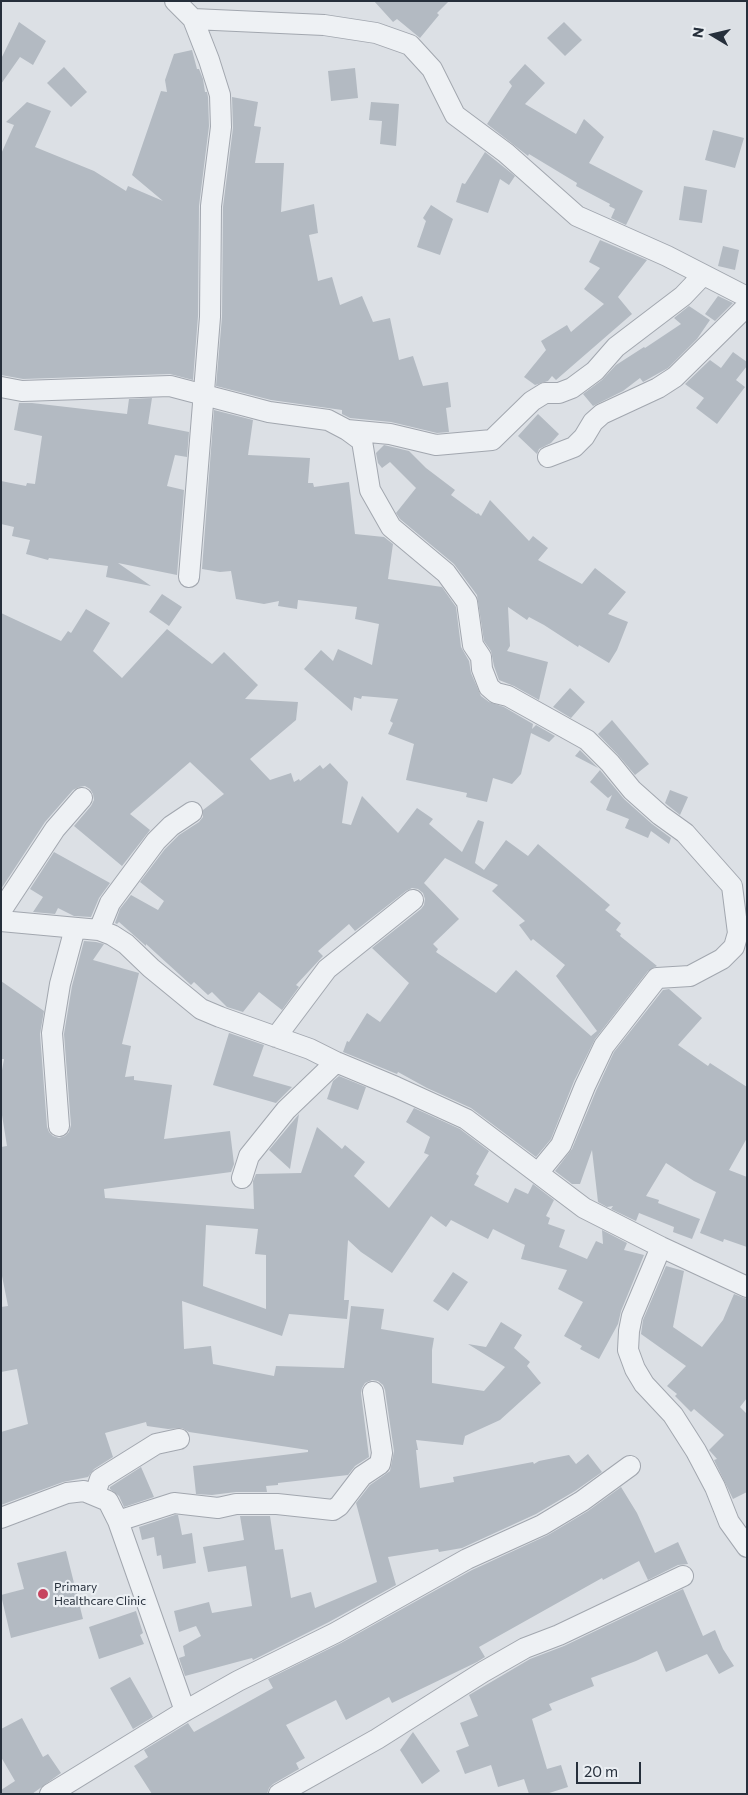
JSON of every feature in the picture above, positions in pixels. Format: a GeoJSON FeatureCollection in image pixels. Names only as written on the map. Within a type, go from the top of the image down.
{"type":"FeatureCollection","features":[{"type":"Feature","properties":{"kind":"street"},"geometry":{"type":"LineString","coordinates":[[175,1],[193,20],[209,60],[220,95],[221,127],[211,206],[211,298],[205,396],[189,577]]}},
{"type":"Feature","properties":{"kind":"street"},"geometry":{"type":"LineString","coordinates":[[193,20],[324,25],[376,33],[410,45],[432,69],[455,115],[506,153],[577,216],[667,256],[747,297]]}},
{"type":"Feature","properties":{"kind":"street"},"geometry":{"type":"LineString","coordinates":[[347,430],[390,434],[436,445],[492,440],[532,401],[545,393],[559,393],[572,388],[595,371],[616,347],[683,296],[703,275]]}},
{"type":"Feature","properties":{"kind":"street"},"geometry":{"type":"LineString","coordinates":[[548,458],[574,448],[584,437],[593,422],[602,414],[658,388],[675,377],[747,306]]}},
{"type":"Feature","properties":{"kind":"street"},"geometry":{"type":"LineString","coordinates":[[1,387],[22,391],[170,386],[269,412],[328,420],[347,430],[362,441],[370,490],[391,527],[446,573],[467,602],[473,645],[481,657],[482,669],[489,687],[496,693],[508,696],[587,740],[610,763],[632,790],[660,815],[685,833],[732,886],[738,933],[734,947],[722,958],[690,976],[658,978],[604,1046],[561,1145],[538,1173]]}},
{"type":"Feature","properties":{"kind":"street"},"geometry":{"type":"LineString","coordinates":[[1,911],[55,830],[82,798]]}},
{"type":"Feature","properties":{"kind":"street"},"geometry":{"type":"LineString","coordinates":[[99,930],[110,903],[156,841],[172,826],[192,812]]}},
{"type":"Feature","properties":{"kind":"street"},"geometry":{"type":"LineString","coordinates":[[276,1037],[327,969],[413,900]]}},
{"type":"Feature","properties":{"kind":"street"},"geometry":{"type":"LineString","coordinates":[[1,921],[99,930],[112,935],[126,944],[158,975],[201,1009],[310,1049],[466,1120],[584,1208],[661,1247],[747,1287]]}},
{"type":"Feature","properties":{"kind":"street"},"geometry":{"type":"LineString","coordinates":[[59,1126],[52,1033],[60,984],[75,928]]}},
{"type":"Feature","properties":{"kind":"street"},"geometry":{"type":"LineString","coordinates":[[242,1178],[249,1156],[286,1110],[336,1062]]}},
{"type":"Feature","properties":{"kind":"street"},"geometry":{"type":"LineString","coordinates":[[661,1247],[632,1316],[628,1350],[635,1369],[644,1384],[673,1415],[696,1451],[716,1486],[729,1522],[747,1547]]}},
{"type":"Feature","properties":{"kind":"street"},"geometry":{"type":"LineString","coordinates":[[118,1521],[174,1503],[218,1508],[236,1504],[277,1504],[333,1510],[339,1506],[362,1476],[380,1464],[382,1453],[373,1392]]}},
{"type":"Feature","properties":{"kind":"street"},"geometry":{"type":"LineString","coordinates":[[95,1494],[100,1479],[156,1444],[179,1439]]}},
{"type":"Feature","properties":{"kind":"street"},"geometry":{"type":"LineString","coordinates":[[50,1794],[185,1711],[238,1681],[335,1633],[467,1559],[542,1525],[582,1501],[630,1466]]}},
{"type":"Feature","properties":{"kind":"street"},"geometry":{"type":"LineString","coordinates":[[1,1518],[67,1493],[84,1491],[108,1501],[118,1521],[185,1711]]}},
{"type":"Feature","properties":{"kind":"street"},"geometry":{"type":"LineString","coordinates":[[279,1794],[377,1739],[483,1672],[525,1648],[559,1635],[683,1576]]}},
{"type":"Feature","properties":{"kind":"building"},"geometry":{"type":"Polygon","coordinates":[[[374,1],[449,1],[437,13],[439,15],[420,38],[397,19],[393,22],[374,1]]]}},
{"type":"Feature","properties":{"kind":"building"},"geometry":{"type":"Polygon","coordinates":[[[19,22],[46,41],[33,65],[20,57],[1,84],[1,59],[19,22]]]}},
{"type":"Feature","properties":{"kind":"building"},"geometry":{"type":"Polygon","coordinates":[[[564,22],[582,40],[565,56],[547,38],[564,22]]]}},
{"type":"Feature","properties":{"kind":"building"},"geometry":{"type":"Polygon","coordinates":[[[192,50],[197,69],[199,69],[203,79],[205,92],[207,92],[209,126],[199,206],[198,316],[193,380],[170,374],[23,379],[1,375],[1,154],[14,125],[6,122],[27,102],[51,111],[35,147],[94,171],[126,191],[128,186],[163,201],[132,175],[161,91],[167,92],[165,80],[174,54],[192,50]]]}},
{"type":"Feature","properties":{"kind":"building"},"geometry":{"type":"Polygon","coordinates":[[[525,64],[545,83],[525,104],[576,134],[584,119],[604,137],[589,163],[643,191],[626,225],[611,218],[615,209],[609,206],[610,204],[576,186],[577,183],[529,154],[528,156],[487,124],[512,86],[509,82],[525,64]]]}},
{"type":"Feature","properties":{"kind":"building"},"geometry":{"type":"Polygon","coordinates":[[[64,67],[87,92],[71,107],[47,83],[64,67]]]}},
{"type":"Feature","properties":{"kind":"building"},"geometry":{"type":"Polygon","coordinates":[[[355,68],[358,98],[331,101],[328,71],[355,68]]]}},
{"type":"Feature","properties":{"kind":"building"},"geometry":{"type":"Polygon","coordinates":[[[232,97],[258,102],[254,126],[261,127],[255,163],[284,163],[281,212],[314,204],[318,233],[309,235],[318,281],[332,277],[340,305],[362,296],[373,322],[390,318],[399,360],[413,356],[423,386],[448,382],[451,407],[446,408],[449,432],[437,433],[391,422],[350,418],[342,414],[342,410],[271,400],[216,386],[222,317],[223,207],[233,128],[232,97]]]}},
{"type":"Feature","properties":{"kind":"building"},"geometry":{"type":"Polygon","coordinates":[[[371,102],[399,104],[396,146],[380,144],[382,121],[369,120],[371,102]]]}},
{"type":"Feature","properties":{"kind":"building"},"geometry":{"type":"Polygon","coordinates":[[[713,130],[744,138],[735,168],[705,160],[713,130]]]}},
{"type":"Feature","properties":{"kind":"building"},"geometry":{"type":"Polygon","coordinates":[[[485,152],[515,176],[509,185],[500,179],[488,213],[456,202],[462,183],[465,184],[485,152]]]}},
{"type":"Feature","properties":{"kind":"building"},"geometry":{"type":"Polygon","coordinates":[[[684,186],[707,190],[702,223],[679,220],[684,186]]]}},
{"type":"Feature","properties":{"kind":"building"},"geometry":{"type":"Polygon","coordinates":[[[431,205],[453,219],[440,255],[417,247],[426,221],[423,218],[431,205]]]}},
{"type":"Feature","properties":{"kind":"building"},"geometry":{"type":"Polygon","coordinates":[[[600,240],[647,260],[618,297],[632,314],[556,380],[552,376],[548,381],[535,385],[524,377],[546,350],[541,341],[567,325],[571,332],[604,304],[584,289],[600,268],[589,262],[600,240]]]}},
{"type":"Feature","properties":{"kind":"building"},"geometry":{"type":"Polygon","coordinates":[[[723,246],[739,250],[735,270],[718,266],[723,246]]]}},
{"type":"Feature","properties":{"kind":"building"},"geometry":{"type":"Polygon","coordinates":[[[718,296],[733,303],[715,321],[705,314],[718,296]]]}},
{"type":"Feature","properties":{"kind":"building"},"geometry":{"type":"Polygon","coordinates":[[[689,306],[710,320],[697,339],[668,368],[643,382],[640,378],[623,391],[593,406],[583,394],[602,380],[616,365],[681,324],[674,318],[689,306]]]}},
{"type":"Feature","properties":{"kind":"building"},"geometry":{"type":"Polygon","coordinates":[[[733,352],[747,362],[747,366],[736,380],[745,387],[717,424],[696,408],[704,398],[685,384],[710,360],[721,368],[733,352]]]}},
{"type":"Feature","properties":{"kind":"building"},"geometry":{"type":"Polygon","coordinates":[[[152,398],[148,424],[189,432],[187,457],[175,455],[167,486],[184,490],[177,575],[118,563],[151,586],[106,577],[108,566],[49,558],[48,560],[26,554],[30,540],[12,536],[14,527],[1,524],[1,481],[26,486],[27,483],[35,484],[42,436],[14,430],[19,403],[127,414],[129,399],[152,398]]]}},
{"type":"Feature","properties":{"kind":"building"},"geometry":{"type":"Polygon","coordinates":[[[214,410],[253,420],[248,455],[310,458],[308,483],[313,483],[314,487],[349,482],[355,534],[384,537],[393,544],[388,579],[442,587],[456,607],[461,647],[469,661],[471,673],[481,696],[533,724],[532,729],[536,725],[555,736],[549,742],[531,733],[521,774],[512,784],[493,778],[487,802],[466,797],[467,793],[406,780],[414,744],[388,734],[393,723],[390,721],[398,699],[362,696],[361,699],[354,697],[352,711],[304,669],[321,650],[333,661],[338,649],[372,665],[379,624],[355,619],[357,607],[298,600],[297,609],[278,606],[279,601],[264,604],[236,599],[231,571],[220,572],[202,569],[214,410]]]}},
{"type":"Feature","properties":{"kind":"building"},"geometry":{"type":"Polygon","coordinates":[[[538,414],[559,434],[551,443],[539,449],[537,454],[518,436],[538,414]]]}},
{"type":"Feature","properties":{"kind":"building"},"geometry":{"type":"Polygon","coordinates":[[[384,445],[409,451],[426,468],[455,490],[451,495],[477,514],[481,516],[490,500],[529,541],[533,536],[548,548],[538,560],[582,584],[595,568],[626,592],[608,614],[628,622],[617,650],[609,663],[579,645],[578,647],[529,617],[527,620],[508,607],[510,646],[507,651],[548,662],[539,700],[499,680],[491,651],[484,641],[477,595],[454,564],[400,519],[396,513],[416,488],[390,462],[382,468],[378,463],[376,453],[384,445]]]}},
{"type":"Feature","properties":{"kind":"building"},"geometry":{"type":"Polygon","coordinates":[[[162,594],[182,607],[169,626],[149,612],[162,594]]]}},
{"type":"Feature","properties":{"kind":"building"},"geometry":{"type":"Polygon","coordinates":[[[86,609],[110,623],[93,651],[122,678],[167,629],[212,664],[224,652],[258,685],[245,699],[298,702],[296,720],[250,759],[270,780],[291,773],[294,782],[299,779],[300,781],[320,765],[323,769],[330,763],[348,782],[342,823],[351,825],[362,796],[398,833],[417,808],[433,819],[429,824],[462,852],[478,820],[484,822],[475,863],[484,870],[506,840],[528,856],[538,844],[610,905],[605,910],[621,923],[616,930],[621,934],[620,936],[657,966],[648,971],[595,1039],[574,1081],[551,1139],[536,1157],[471,1108],[427,1088],[398,1072],[397,1074],[343,1052],[347,1041],[349,1042],[367,1013],[380,1022],[409,983],[372,948],[421,909],[425,899],[423,893],[418,889],[412,888],[406,891],[355,931],[349,924],[318,951],[323,956],[296,985],[299,987],[282,1010],[259,992],[243,1012],[227,1007],[212,992],[208,995],[194,982],[191,985],[146,944],[146,946],[119,922],[115,923],[120,909],[131,895],[158,910],[164,901],[140,882],[165,849],[179,835],[199,822],[203,817],[203,810],[224,794],[190,762],[130,814],[150,830],[122,866],[74,826],[94,800],[90,789],[85,786],[79,787],[73,790],[45,822],[1,889],[1,613],[61,641],[68,631],[71,633],[86,609]],[[445,858],[424,883],[459,919],[433,944],[438,949],[436,952],[496,993],[516,970],[591,1036],[597,1031],[556,976],[565,965],[533,939],[531,941],[519,925],[525,921],[492,891],[498,885],[445,858]]]}},
{"type":"Feature","properties":{"kind":"building"},"geometry":{"type":"Polygon","coordinates":[[[570,688],[585,702],[571,718],[553,707],[570,688]]]}},
{"type":"Feature","properties":{"kind":"building"},"geometry":{"type":"Polygon","coordinates":[[[612,720],[649,764],[635,775],[598,734],[612,720]]]}},
{"type":"Feature","properties":{"kind":"building"},"geometry":{"type":"Polygon","coordinates":[[[580,750],[598,768],[575,756],[580,750]]]}},
{"type":"Feature","properties":{"kind":"building"},"geometry":{"type":"Polygon","coordinates":[[[600,770],[624,799],[671,838],[669,844],[651,831],[648,838],[625,828],[629,819],[606,810],[612,795],[608,798],[590,782],[600,770]]]}},
{"type":"Feature","properties":{"kind":"building"},"geometry":{"type":"Polygon","coordinates":[[[670,790],[688,797],[680,815],[665,803],[670,790]]]}},
{"type":"Feature","properties":{"kind":"building"},"geometry":{"type":"Polygon","coordinates":[[[54,852],[110,883],[99,898],[91,917],[74,916],[58,908],[55,914],[33,912],[43,897],[30,889],[54,852]]]}},
{"type":"Feature","properties":{"kind":"building"},"geometry":{"type":"Polygon","coordinates":[[[84,941],[104,944],[93,960],[139,973],[122,1044],[131,1046],[125,1077],[134,1076],[134,1080],[172,1085],[164,1139],[230,1131],[234,1164],[231,1172],[104,1189],[105,1198],[254,1209],[253,1181],[256,1174],[301,1173],[317,1127],[342,1149],[345,1145],[365,1162],[354,1176],[389,1208],[429,1155],[424,1153],[430,1137],[406,1122],[414,1108],[460,1129],[489,1151],[476,1174],[479,1176],[474,1185],[508,1203],[515,1188],[528,1194],[533,1184],[554,1200],[546,1216],[550,1218],[548,1224],[565,1230],[559,1247],[587,1259],[596,1241],[603,1244],[602,1230],[627,1243],[624,1250],[644,1255],[621,1311],[618,1324],[599,1359],[580,1349],[582,1346],[564,1336],[583,1302],[558,1289],[567,1270],[521,1259],[525,1245],[493,1229],[488,1239],[451,1220],[446,1227],[431,1216],[392,1273],[361,1252],[348,1240],[344,1300],[349,1300],[347,1319],[289,1314],[282,1336],[182,1301],[184,1349],[211,1346],[213,1364],[274,1376],[276,1366],[344,1368],[351,1306],[384,1309],[381,1329],[434,1338],[432,1383],[484,1391],[505,1367],[468,1344],[486,1347],[501,1322],[522,1335],[514,1348],[530,1362],[527,1366],[541,1383],[500,1420],[465,1436],[463,1445],[416,1440],[420,1488],[454,1482],[453,1477],[533,1462],[534,1464],[539,1461],[569,1455],[576,1464],[588,1454],[602,1472],[575,1491],[536,1514],[462,1548],[439,1552],[438,1549],[388,1557],[396,1585],[329,1622],[253,1660],[252,1658],[185,1676],[179,1658],[185,1656],[183,1646],[201,1636],[196,1626],[179,1632],[174,1611],[209,1602],[212,1613],[252,1606],[246,1566],[208,1572],[203,1547],[244,1540],[240,1516],[270,1516],[275,1550],[283,1549],[291,1598],[311,1592],[315,1608],[377,1582],[356,1503],[370,1485],[390,1471],[394,1451],[385,1390],[378,1381],[372,1380],[365,1383],[362,1388],[369,1457],[355,1466],[348,1475],[278,1483],[278,1485],[266,1486],[267,1492],[196,1494],[193,1466],[308,1452],[308,1450],[189,1432],[182,1428],[168,1429],[147,1426],[146,1422],[105,1433],[113,1457],[94,1469],[88,1477],[63,1482],[1,1505],[1,1432],[28,1424],[17,1369],[1,1372],[1,1307],[8,1306],[1,1271],[1,1147],[7,1146],[1,1109],[1,1076],[4,1059],[1,1059],[1,981],[44,1011],[40,1034],[47,1127],[53,1136],[59,1138],[69,1132],[71,1125],[64,1034],[72,986],[84,941]],[[206,1225],[203,1286],[266,1309],[266,1255],[255,1254],[258,1229],[206,1225]]]}},
{"type":"Feature","properties":{"kind":"building"},"geometry":{"type":"Polygon","coordinates":[[[669,989],[702,1018],[678,1045],[708,1066],[710,1063],[747,1087],[747,1138],[729,1170],[747,1177],[747,1247],[724,1239],[723,1242],[700,1233],[716,1192],[694,1181],[666,1163],[646,1196],[659,1200],[658,1203],[700,1219],[692,1239],[673,1232],[674,1227],[639,1213],[636,1221],[611,1209],[613,1206],[607,1207],[598,1202],[592,1150],[580,1184],[572,1184],[555,1171],[572,1149],[614,1052],[663,990],[669,989]]]}},
{"type":"Feature","properties":{"kind":"building"},"geometry":{"type":"Polygon","coordinates":[[[229,1033],[264,1045],[253,1076],[292,1087],[276,1103],[213,1085],[229,1033]]]}},
{"type":"Feature","properties":{"kind":"building"},"geometry":{"type":"Polygon","coordinates":[[[339,1076],[366,1087],[358,1110],[327,1099],[333,1081],[339,1076]]]}},
{"type":"Feature","properties":{"kind":"building"},"geometry":{"type":"Polygon","coordinates":[[[299,1114],[290,1169],[269,1150],[299,1114]]]}},
{"type":"Feature","properties":{"kind":"building"},"geometry":{"type":"Polygon","coordinates":[[[666,1266],[684,1271],[673,1327],[702,1347],[723,1320],[734,1294],[747,1299],[747,1398],[740,1407],[747,1414],[747,1492],[733,1499],[714,1460],[717,1459],[709,1450],[724,1435],[694,1409],[691,1412],[675,1396],[677,1394],[667,1386],[686,1366],[641,1334],[643,1320],[666,1266]]]}},
{"type":"Feature","properties":{"kind":"building"},"geometry":{"type":"Polygon","coordinates":[[[453,1272],[468,1282],[448,1311],[433,1301],[453,1272]]]}},
{"type":"Feature","properties":{"kind":"building"},"geometry":{"type":"Polygon","coordinates":[[[141,1467],[154,1497],[124,1507],[119,1496],[110,1487],[141,1467]]]}},
{"type":"Feature","properties":{"kind":"building"},"geometry":{"type":"Polygon","coordinates":[[[621,1487],[637,1513],[655,1553],[678,1542],[688,1564],[678,1565],[648,1580],[639,1561],[603,1580],[602,1578],[479,1647],[485,1657],[477,1662],[392,1703],[389,1697],[346,1720],[336,1700],[286,1725],[305,1758],[296,1763],[299,1769],[273,1784],[267,1794],[152,1794],[134,1766],[148,1757],[144,1750],[188,1723],[194,1732],[273,1688],[268,1679],[341,1643],[472,1570],[548,1535],[588,1511],[621,1487]]]}},
{"type":"Feature","properties":{"kind":"building"},"geometry":{"type":"Polygon","coordinates":[[[178,1515],[182,1535],[192,1533],[196,1563],[163,1569],[161,1555],[157,1556],[154,1537],[142,1540],[139,1527],[178,1515]]]}},
{"type":"Feature","properties":{"kind":"building"},"geometry":{"type":"Polygon","coordinates":[[[66,1551],[83,1619],[11,1638],[1,1595],[24,1589],[17,1563],[66,1551]]]}},
{"type":"Feature","properties":{"kind":"building"},"geometry":{"type":"Polygon","coordinates":[[[683,1589],[703,1636],[715,1630],[723,1649],[734,1666],[719,1674],[707,1654],[666,1672],[657,1651],[591,1678],[594,1686],[549,1704],[552,1710],[532,1719],[547,1769],[561,1765],[568,1787],[546,1794],[529,1794],[524,1779],[498,1787],[491,1765],[465,1774],[456,1751],[469,1746],[460,1723],[478,1716],[469,1695],[530,1659],[564,1646],[683,1589]]]}},
{"type":"Feature","properties":{"kind":"building"},"geometry":{"type":"Polygon","coordinates":[[[136,1611],[143,1633],[140,1635],[144,1644],[99,1659],[89,1627],[136,1611]]]}},
{"type":"Feature","properties":{"kind":"building"},"geometry":{"type":"Polygon","coordinates":[[[130,1677],[153,1717],[133,1729],[110,1688],[130,1677]]]}},
{"type":"Feature","properties":{"kind":"building"},"geometry":{"type":"Polygon","coordinates":[[[22,1718],[43,1757],[48,1754],[61,1773],[32,1794],[1,1794],[1,1790],[15,1781],[1,1757],[1,1729],[22,1718]]]}},
{"type":"Feature","properties":{"kind":"building"},"geometry":{"type":"Polygon","coordinates":[[[413,1732],[440,1771],[422,1784],[400,1750],[413,1732]]]}},
{"type":"Feature","properties":{"kind":"place","name":"Primary Healthcare Clinic"},"geometry":{"type":"Point","coordinates":[43,1594]}}]}
